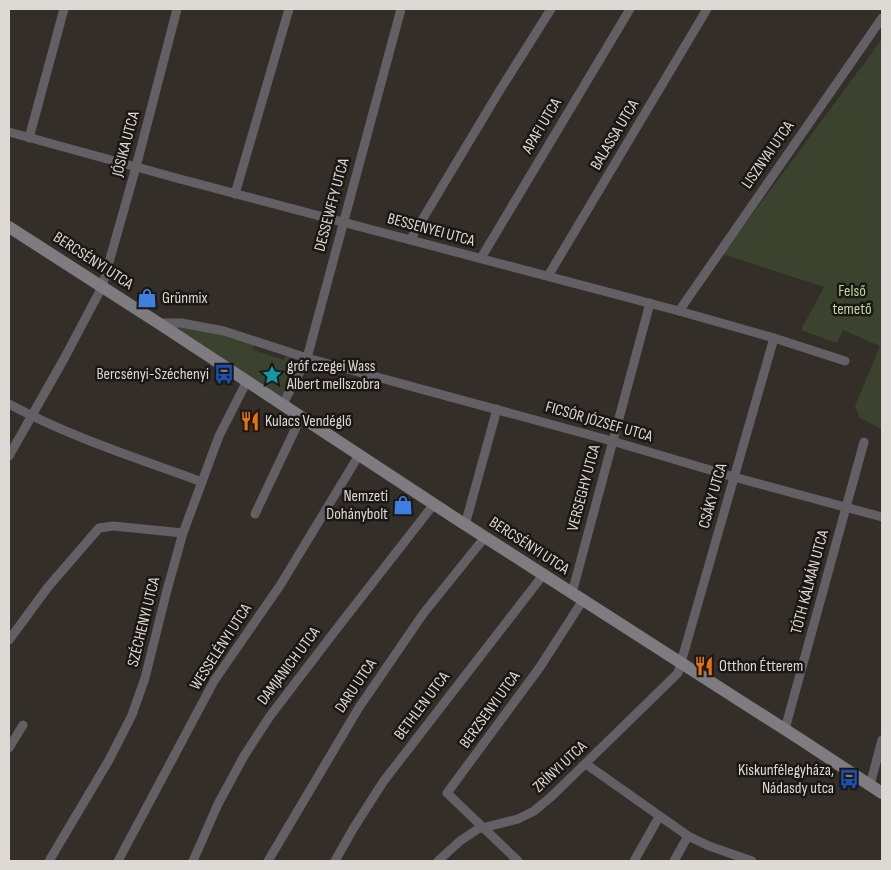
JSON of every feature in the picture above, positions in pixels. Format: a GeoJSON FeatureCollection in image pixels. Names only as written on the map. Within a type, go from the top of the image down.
{"type":"FeatureCollection","features":[{"type":"Feature","properties":{"kind":"street"},"geometry":{"type":"LineString","coordinates":[[29,138],[64,9]]}},
{"type":"Feature","properties":{"kind":"street","name":"JÓSIKA UTCA"},"geometry":{"type":"LineString","coordinates":[[9,456],[65,357],[102,286],[136,167],[177,9]]}},
{"type":"Feature","properties":{"kind":"street"},"geometry":{"type":"LineString","coordinates":[[235,194],[289,9]]}},
{"type":"Feature","properties":{"kind":"street","name":"DESSEWFFY UTCA"},"geometry":{"type":"LineString","coordinates":[[283,404],[307,358],[401,9]]}},
{"type":"Feature","properties":{"kind":"street"},"geometry":{"type":"LineString","coordinates":[[410,240],[551,9]]}},
{"type":"Feature","properties":{"kind":"street","name":"APAFI UTCA"},"geometry":{"type":"LineString","coordinates":[[481,258],[630,9]]}},
{"type":"Feature","properties":{"kind":"street","name":"BALASSA UTCA"},"geometry":{"type":"LineString","coordinates":[[548,276],[707,9]]}},
{"type":"Feature","properties":{"kind":"street","name":"LISZNYAI UTCA"},"geometry":{"type":"LineString","coordinates":[[679,311],[882,18]]}},
{"type":"Feature","properties":{"kind":"street","name":"BESSENYEI UTCA"},"geometry":{"type":"LineString","coordinates":[[9,132],[235,194],[650,303],[774,338],[845,361]]}},
{"type":"Feature","properties":{"kind":"street","name":"BERCSÉNYI UTCA"},"geometry":{"type":"LineString","coordinates":[[9,227],[283,404],[465,525],[882,793]]}},
{"type":"Feature","properties":{"kind":"street","name":"VERSEGHY UTCA"},"geometry":{"type":"LineString","coordinates":[[577,596],[612,441],[650,303]]}},
{"type":"Feature","properties":{"kind":"street"},"geometry":{"type":"LineString","coordinates":[[159,323],[181,323],[224,331],[307,358]]}},
{"type":"Feature","properties":{"kind":"street","name":"CSÁKY UTCA"},"geometry":{"type":"LineString","coordinates":[[682,663],[774,338]]}},
{"type":"Feature","properties":{"kind":"street","name":"FICSÓR JÓZSEF UTCA"},"geometry":{"type":"LineString","coordinates":[[307,358],[882,517]]}},
{"type":"Feature","properties":{"kind":"street","name":"SZÉCHENYI UTCA"},"geometry":{"type":"LineString","coordinates":[[50,861],[109,760],[132,715],[146,678],[183,533],[219,436],[247,381]]}},
{"type":"Feature","properties":{"kind":"street"},"geometry":{"type":"LineString","coordinates":[[9,404],[83,438],[202,482]]}},
{"type":"Feature","properties":{"kind":"street"},"geometry":{"type":"LineString","coordinates":[[465,525],[497,409]]}},
{"type":"Feature","properties":{"kind":"street"},"geometry":{"type":"LineString","coordinates":[[255,514],[301,416]]}},
{"type":"Feature","properties":{"kind":"street","name":"TÓTH KÁLMÁN UTCA"},"geometry":{"type":"LineString","coordinates":[[785,730],[864,442]]}},
{"type":"Feature","properties":{"kind":"street","name":"WESSELÉNYI UTCA"},"geometry":{"type":"LineString","coordinates":[[118,861],[214,681],[281,584],[359,455]]}},
{"type":"Feature","properties":{"kind":"street","name":"DAMJANICH UTCA"},"geometry":{"type":"LineString","coordinates":[[193,861],[218,804],[244,756],[270,716],[434,504]]}},
{"type":"Feature","properties":{"kind":"street"},"geometry":{"type":"LineString","coordinates":[[9,640],[48,587],[99,528],[113,526],[183,533]]}},
{"type":"Feature","properties":{"kind":"street","name":"DARU UTCA"},"geometry":{"type":"LineString","coordinates":[[268,861],[358,709],[423,614],[484,537]]}},
{"type":"Feature","properties":{"kind":"street","name":"BETHLEN UTCA"},"geometry":{"type":"LineString","coordinates":[[335,861],[383,782],[543,575]]}},
{"type":"Feature","properties":{"kind":"street","name":"BERZSENYI UTCA"},"geometry":{"type":"LineString","coordinates":[[484,828],[448,793],[540,667],[577,596]]}},
{"type":"Feature","properties":{"kind":"street","name":"ZRÍNYI UTCA"},"geometry":{"type":"LineString","coordinates":[[438,861],[460,841],[478,829],[518,819],[534,811],[586,764],[678,673],[682,663]]}},
{"type":"Feature","properties":{"kind":"street"},"geometry":{"type":"LineString","coordinates":[[9,748],[23,726]]}},
{"type":"Feature","properties":{"kind":"street"},"geometry":{"type":"LineString","coordinates":[[870,785],[882,740]]}},
{"type":"Feature","properties":{"kind":"street"},"geometry":{"type":"LineString","coordinates":[[586,764],[688,836],[709,846],[752,861]]}},
{"type":"Feature","properties":{"kind":"street"},"geometry":{"type":"LineString","coordinates":[[634,861],[659,816]]}},
{"type":"Feature","properties":{"kind":"street"},"geometry":{"type":"LineString","coordinates":[[484,828],[518,861]]}},
{"type":"Feature","properties":{"kind":"street"},"geometry":{"type":"LineString","coordinates":[[674,861],[688,836]]}},
{"type":"Feature","properties":{"kind":"green space","name":"Felső temető"},"geometry":{"type":"Polygon","coordinates":[[[882,39],[882,429],[860,418],[855,406],[880,346],[843,330],[837,343],[801,330],[824,287],[723,254],[882,39]]]}},
{"type":"Feature","properties":{"kind":"green space"},"geometry":{"type":"Polygon","coordinates":[[[160,323],[255,341],[253,350],[284,360],[287,352],[306,358],[283,404],[160,323]]]}},
{"type":"Feature","properties":{"kind":"place","name":"Grünmix"},"geometry":{"type":"Point","coordinates":[147,298]}},
{"type":"Feature","properties":{"kind":"place","name":"Bercsényi-Széchenyi"},"geometry":{"type":"Point","coordinates":[224,374]}},
{"type":"Feature","properties":{"kind":"place","name":"gróf czegei Wass Albert mellszobra"},"geometry":{"type":"Point","coordinates":[272,375]}},
{"type":"Feature","properties":{"kind":"place","name":"Kulacs Vendéglő"},"geometry":{"type":"Point","coordinates":[250,421]}},
{"type":"Feature","properties":{"kind":"place","name":"Nemzeti Dohánybolt"},"geometry":{"type":"Point","coordinates":[403,505]}},
{"type":"Feature","properties":{"kind":"place","name":"Otthon Étterem"},"geometry":{"type":"Point","coordinates":[704,666]}},
{"type":"Feature","properties":{"kind":"place","name":"Kiskunfélegyháza, Nádasdy utca"},"geometry":{"type":"Point","coordinates":[849,779]}}]}
